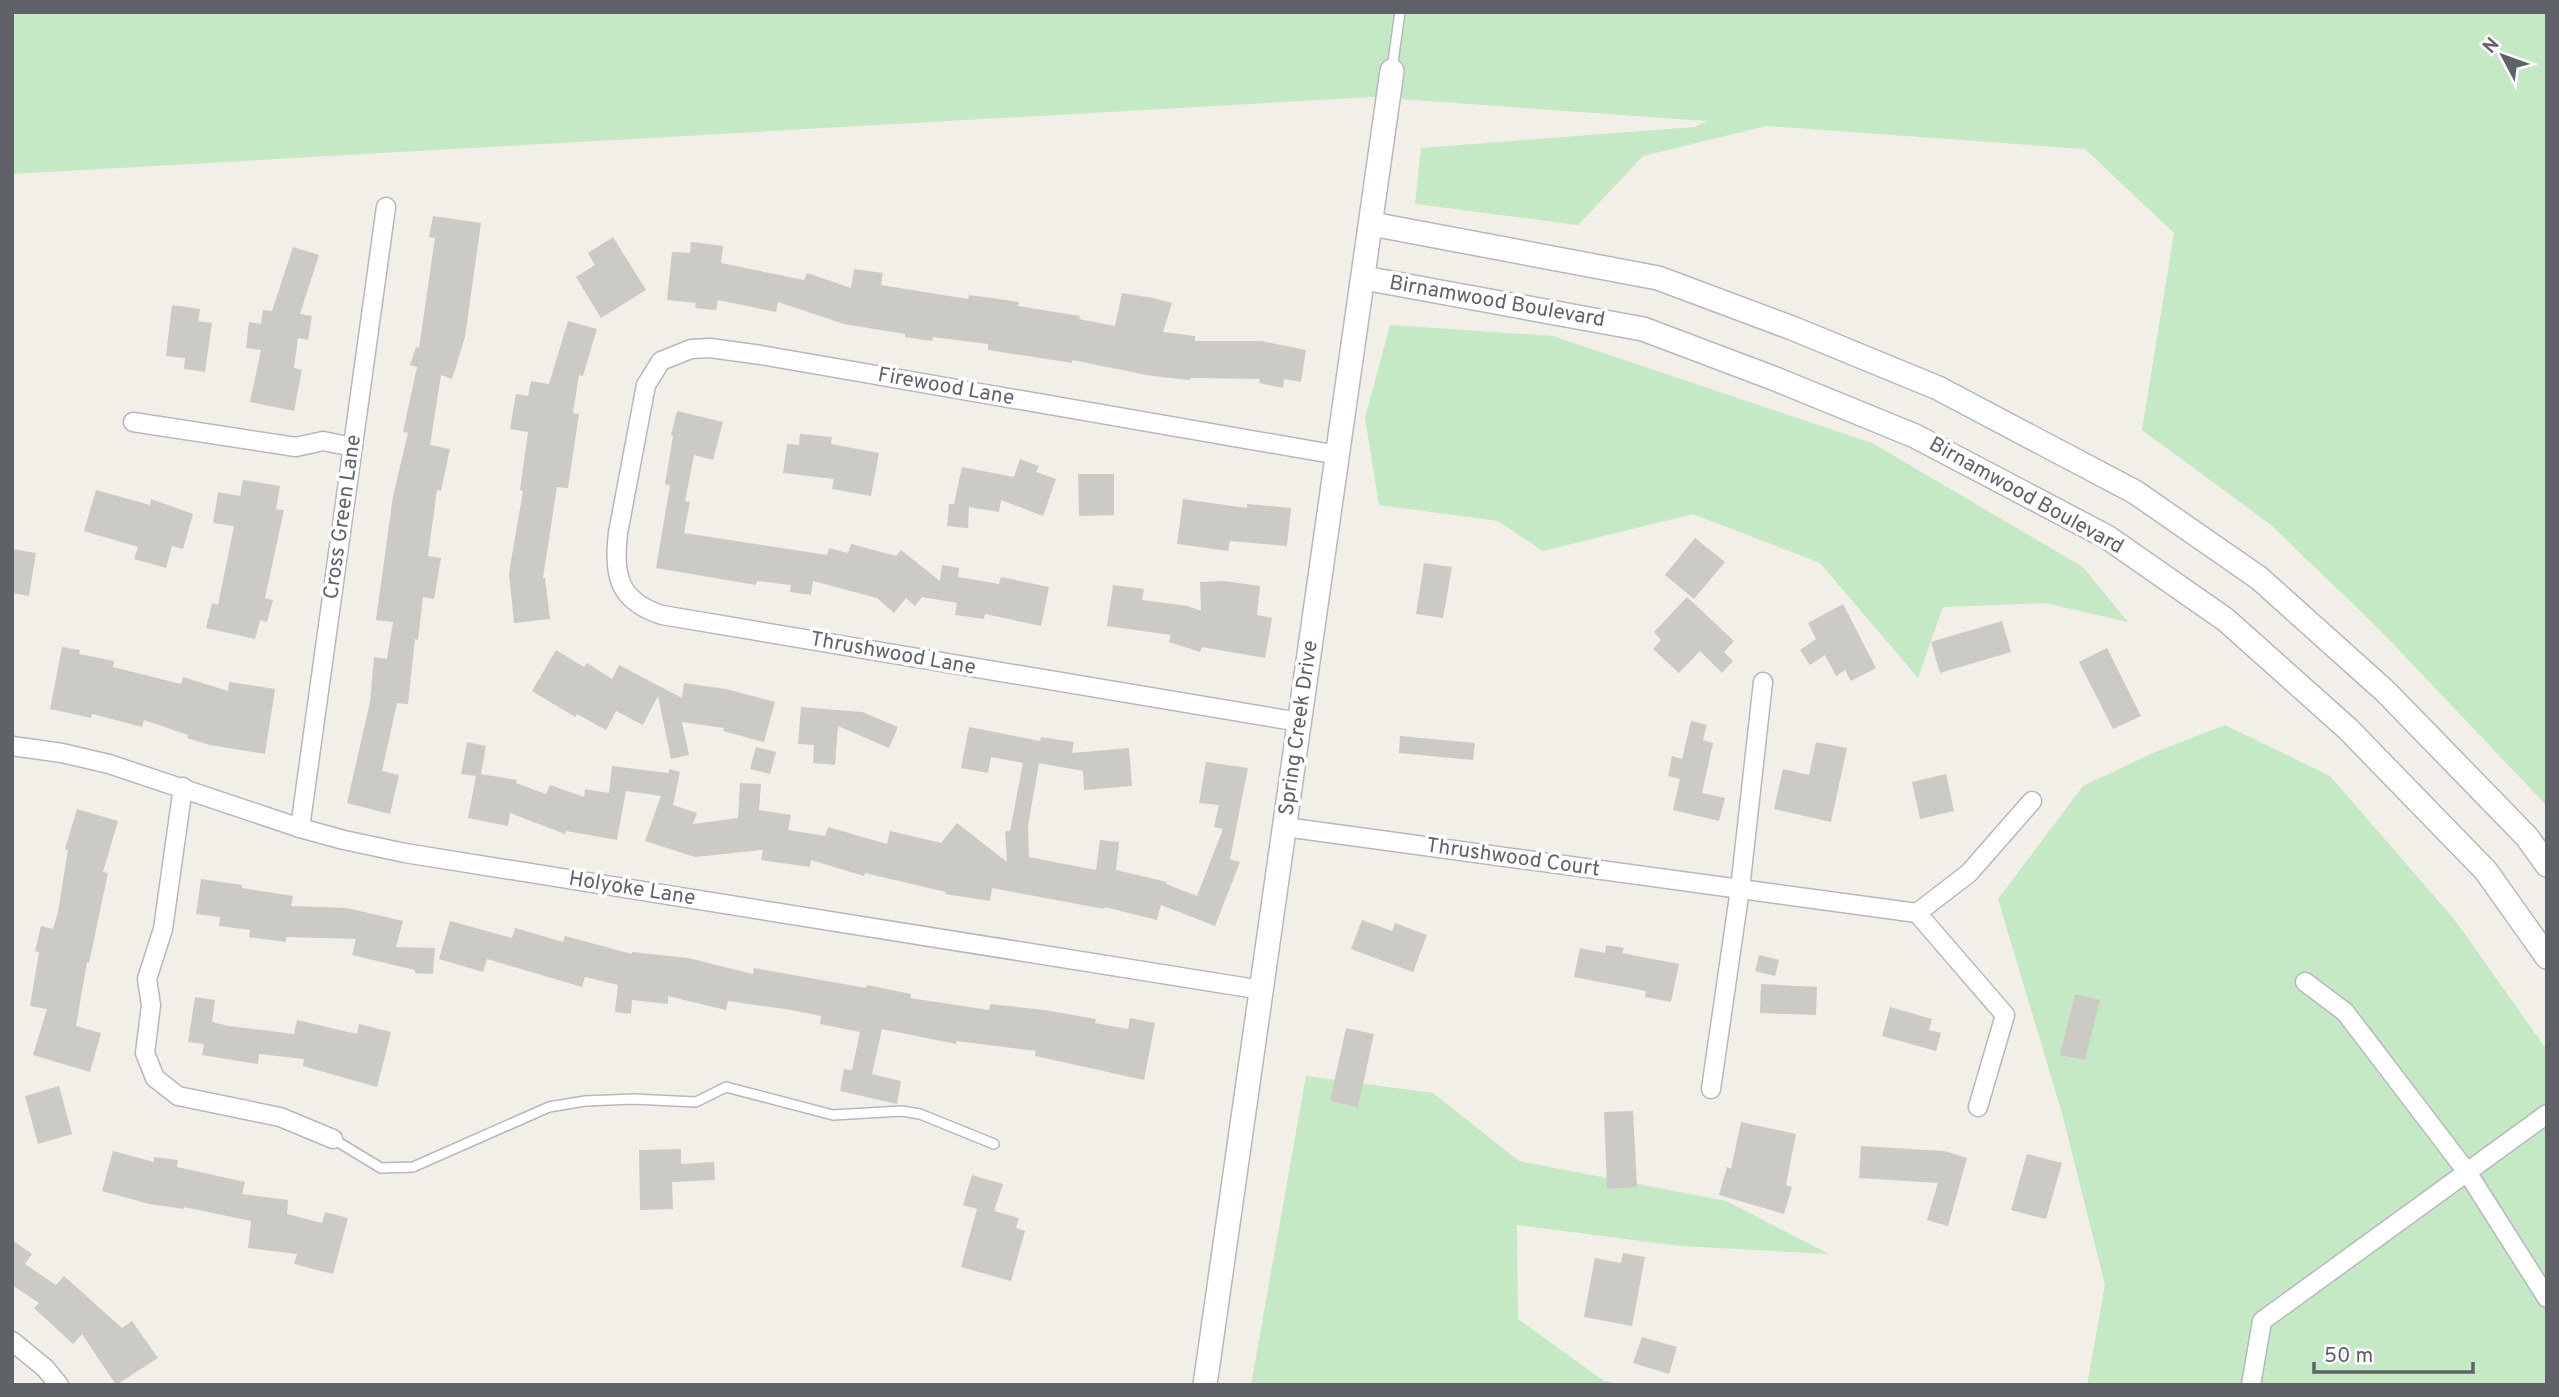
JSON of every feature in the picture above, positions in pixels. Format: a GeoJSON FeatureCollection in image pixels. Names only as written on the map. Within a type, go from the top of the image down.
{"type":"FeatureCollection","features":[{"type":"Feature","properties":{"kind":"street","name":"Spring Creek Drive"},"geometry":{"type":"LineString","coordinates":[[1205,1385],[1392,71]]}},
{"type":"Feature","properties":{"kind":"street","name":"Cross Green Lane"},"geometry":{"type":"LineString","coordinates":[[300,828],[386,207]]}},
{"type":"Feature","properties":{"kind":"street"},"geometry":{"type":"LineString","coordinates":[[1371,224],[1658,278],[1792,328],[1937,388],[2135,492],[2259,578],[2375,682],[2527,837],[2547,865]]}},
{"type":"Feature","properties":{"kind":"street","name":"Birnamwood Boulevard"},"geometry":{"type":"LineString","coordinates":[[1364,278],[1643,329],[1915,436],[2107,537],[2226,620],[2348,729],[2486,871],[2547,957]]}},
{"type":"Feature","properties":{"kind":"street","name":"Firewood Lane"},"geometry":{"type":"LineString","coordinates":[[631,462],[646,385],[661,361],[691,349],[710,348],[1338,455]]}},
{"type":"Feature","properties":{"kind":"street"},"geometry":{"type":"LineString","coordinates":[[133,422],[296,447],[323,442],[353,447]]}},
{"type":"Feature","properties":{"kind":"street","name":"Thrushwood Lane"},"geometry":{"type":"LineString","coordinates":[[631,462],[615,557],[617,578],[630,598],[644,609],[662,615],[1299,722]]}},
{"type":"Feature","properties":{"kind":"street"},"geometry":{"type":"LineString","coordinates":[[1711,1088],[1740,889],[1763,682]]}},
{"type":"Feature","properties":{"kind":"street","name":"Holyoke Lane"},"geometry":{"type":"LineString","coordinates":[[12,746],[62,752],[109,764],[300,828],[405,853],[1262,990]]}},
{"type":"Feature","properties":{"kind":"street"},"geometry":{"type":"LineString","coordinates":[[183,787],[163,929],[147,979],[151,1005],[145,1053],[155,1078],[178,1096],[280,1117],[333,1139]]}},
{"type":"Feature","properties":{"kind":"street"},"geometry":{"type":"LineString","coordinates":[[1978,1107],[2005,1015],[1917,913],[1969,873],[2032,800]]}},
{"type":"Feature","properties":{"kind":"street","name":"Thrushwood Court"},"geometry":{"type":"LineString","coordinates":[[1285,827],[1917,913]]}},
{"type":"Feature","properties":{"kind":"street"},"geometry":{"type":"LineString","coordinates":[[2305,982],[2345,1012],[2467,1172],[2547,1298]]}},
{"type":"Feature","properties":{"kind":"street"},"geometry":{"type":"LineString","coordinates":[[2251,1385],[2262,1321],[2547,1114]]}},
{"type":"Feature","properties":{"kind":"street"},"geometry":{"type":"LineString","coordinates":[[12,1341],[45,1368],[59,1385]]}},
{"type":"Feature","properties":{"kind":"lane"},"geometry":{"type":"LineString","coordinates":[[1392,71],[1400,12]]}},
{"type":"Feature","properties":{"kind":"lane"},"geometry":{"type":"LineString","coordinates":[[333,1139],[381,1168],[413,1167],[549,1107],[585,1101],[633,1099],[696,1102],[726,1087],[833,1115],[902,1111],[920,1114],[994,1144]]}},
{"type":"Feature","properties":{"kind":"green space"},"geometry":{"type":"Polygon","coordinates":[[[12,12],[2547,12],[2547,806],[2379,629],[2271,525],[2142,430],[2174,233],[2085,149],[1766,126],[1643,156],[1578,225],[1415,204],[1421,148],[1695,127],[1707,121],[1372,97],[12,174],[12,12]]]}},
{"type":"Feature","properties":{"kind":"green space"},"geometry":{"type":"Polygon","coordinates":[[[1390,325],[1553,336],[1872,443],[2083,567],[2128,622],[2045,603],[1943,607],[1918,678],[1820,563],[1693,514],[1543,551],[1498,521],[1379,505],[1365,418],[1390,325]]]}},
{"type":"Feature","properties":{"kind":"green space"},"geometry":{"type":"Polygon","coordinates":[[[2225,725],[2330,776],[2454,919],[2547,1050],[2547,1385],[2087,1385],[2105,1285],[2062,1113],[1998,899],[2083,786],[2153,753],[2225,725]]]}},
{"type":"Feature","properties":{"kind":"green space"},"geometry":{"type":"Polygon","coordinates":[[[1306,1076],[1433,1093],[1519,1161],[1726,1201],[1829,1254],[1681,1246],[1517,1225],[1518,1319],[1604,1381],[1622,1385],[1251,1385],[1306,1076]]]}},
{"type":"Feature","properties":{"kind":"building"},"geometry":{"type":"Polygon","coordinates":[[[433,216],[481,223],[465,337],[452,379],[441,375],[430,445],[450,449],[441,491],[437,490],[428,556],[441,558],[434,599],[423,597],[408,704],[397,703],[382,771],[399,775],[390,814],[347,803],[370,702],[374,657],[387,659],[393,622],[376,620],[393,496],[408,433],[403,432],[417,367],[410,365],[416,347],[419,348],[435,238],[429,237],[433,216]]]}},
{"type":"Feature","properties":{"kind":"building"},"geometry":{"type":"Polygon","coordinates":[[[613,237],[646,290],[601,318],[576,277],[595,265],[588,253],[613,237]]]}},
{"type":"Feature","properties":{"kind":"building"},"geometry":{"type":"Polygon","coordinates":[[[691,242],[723,246],[721,263],[804,280],[807,273],[851,288],[854,269],[883,273],[881,285],[968,299],[969,295],[1019,302],[1018,306],[1080,316],[1079,319],[1115,326],[1122,293],[1153,298],[1172,303],[1163,332],[1195,336],[1195,341],[1261,341],[1306,350],[1301,382],[1284,379],[1283,388],[1259,383],[1260,379],[1190,380],[1152,376],[1072,360],[1072,363],[988,350],[988,344],[933,337],[932,341],[905,337],[905,334],[844,324],[778,302],[776,312],[718,300],[716,310],[695,308],[696,303],[667,300],[672,252],[690,253],[691,242]]]}},
{"type":"Feature","properties":{"kind":"building"},"geometry":{"type":"Polygon","coordinates":[[[293,247],[319,255],[300,314],[312,316],[308,340],[298,338],[294,368],[302,370],[294,411],[250,402],[261,350],[246,348],[249,322],[261,324],[263,310],[272,311],[293,247]]]}},
{"type":"Feature","properties":{"kind":"building"},"geometry":{"type":"Polygon","coordinates":[[[172,305],[200,309],[198,321],[212,323],[205,372],[184,369],[185,358],[166,356],[172,305]]]}},
{"type":"Feature","properties":{"kind":"building"},"geometry":{"type":"Polygon","coordinates":[[[568,321],[597,329],[583,376],[579,375],[573,413],[579,414],[568,488],[557,487],[543,578],[550,619],[514,623],[509,573],[523,491],[520,490],[528,432],[510,429],[516,394],[528,396],[531,381],[549,384],[568,321]]]}},
{"type":"Feature","properties":{"kind":"building"},"geometry":{"type":"Polygon","coordinates":[[[677,411],[723,422],[713,460],[694,455],[685,501],[690,502],[684,533],[827,555],[829,548],[848,553],[851,544],[896,556],[901,550],[940,581],[942,565],[959,568],[958,577],[999,584],[1001,577],[1049,587],[1041,626],[985,614],[984,619],[955,615],[957,603],[922,597],[915,606],[906,598],[894,613],[877,598],[813,581],[811,595],[790,592],[791,585],[757,581],[756,585],[656,568],[670,485],[665,484],[677,411]]]}},
{"type":"Feature","properties":{"kind":"building"},"geometry":{"type":"Polygon","coordinates":[[[800,434],[832,437],[831,444],[879,453],[871,496],[832,489],[834,479],[783,473],[787,444],[799,445],[800,434]]]}},
{"type":"Feature","properties":{"kind":"building"},"geometry":{"type":"Polygon","coordinates":[[[1020,459],[1039,466],[1036,472],[1056,479],[1043,516],[1001,500],[999,512],[969,507],[968,528],[947,526],[949,504],[954,504],[962,467],[1014,477],[1020,459]]]}},
{"type":"Feature","properties":{"kind":"building"},"geometry":{"type":"Polygon","coordinates":[[[1078,474],[1114,474],[1114,515],[1079,516],[1078,474]]]}},
{"type":"Feature","properties":{"kind":"building"},"geometry":{"type":"Polygon","coordinates":[[[243,480],[280,486],[276,509],[284,510],[265,598],[273,600],[267,622],[260,620],[255,639],[206,628],[212,603],[218,605],[234,526],[213,523],[218,492],[240,496],[243,480]]]}},
{"type":"Feature","properties":{"kind":"building"},"geometry":{"type":"Polygon","coordinates":[[[96,490],[150,505],[151,499],[193,514],[183,549],[172,546],[166,568],[134,559],[138,547],[84,531],[96,490]]]}},
{"type":"Feature","properties":{"kind":"building"},"geometry":{"type":"Polygon","coordinates":[[[1183,499],[1247,508],[1247,504],[1291,508],[1287,546],[1230,541],[1228,551],[1177,544],[1183,499]]]}},
{"type":"Feature","properties":{"kind":"building"},"geometry":{"type":"Polygon","coordinates":[[[1695,538],[1725,562],[1694,599],[1665,575],[1695,538]]]}},
{"type":"Feature","properties":{"kind":"building"},"geometry":{"type":"Polygon","coordinates":[[[12,549],[36,553],[29,596],[12,593],[12,549]]]}},
{"type":"Feature","properties":{"kind":"building"},"geometry":{"type":"Polygon","coordinates":[[[1424,563],[1452,567],[1443,618],[1416,614],[1424,563]]]}},
{"type":"Feature","properties":{"kind":"building"},"geometry":{"type":"Polygon","coordinates":[[[1224,581],[1260,586],[1257,615],[1272,618],[1265,658],[1202,647],[1200,652],[1169,642],[1171,635],[1107,626],[1113,585],[1144,589],[1142,600],[1188,606],[1201,611],[1200,582],[1224,581]]]}},
{"type":"Feature","properties":{"kind":"building"},"geometry":{"type":"Polygon","coordinates":[[[1687,597],[1734,641],[1724,652],[1733,661],[1722,673],[1700,651],[1679,673],[1653,649],[1661,640],[1654,632],[1687,597]]]}},
{"type":"Feature","properties":{"kind":"building"},"geometry":{"type":"Polygon","coordinates":[[[1843,604],[1876,668],[1851,681],[1845,670],[1836,676],[1825,655],[1810,665],[1800,650],[1816,639],[1808,623],[1843,604]]]}},
{"type":"Feature","properties":{"kind":"building"},"geometry":{"type":"Polygon","coordinates":[[[2002,621],[2011,652],[1940,673],[1931,642],[2002,621]]]}},
{"type":"Feature","properties":{"kind":"building"},"geometry":{"type":"Polygon","coordinates":[[[62,647],[80,650],[79,654],[114,661],[113,667],[181,684],[183,677],[228,691],[229,682],[275,689],[265,754],[210,745],[144,720],[142,727],[92,714],[91,718],[50,709],[62,647]]]}},
{"type":"Feature","properties":{"kind":"building"},"geometry":{"type":"Polygon","coordinates":[[[2107,648],[2141,716],[2113,729],[2079,662],[2107,648]]]}},
{"type":"Feature","properties":{"kind":"building"},"geometry":{"type":"Polygon","coordinates":[[[556,650],[584,667],[587,663],[612,679],[619,665],[682,698],[684,683],[726,689],[775,702],[764,742],[723,731],[724,728],[682,722],[689,755],[671,759],[658,696],[643,725],[616,711],[606,730],[577,714],[575,717],[532,691],[556,650]]]}},
{"type":"Feature","properties":{"kind":"building"},"geometry":{"type":"Polygon","coordinates":[[[801,707],[862,712],[898,727],[889,748],[838,726],[835,765],[813,763],[814,745],[798,744],[801,707]]]}},
{"type":"Feature","properties":{"kind":"building"},"geometry":{"type":"Polygon","coordinates":[[[1691,721],[1707,725],[1703,740],[1713,743],[1702,793],[1725,798],[1719,821],[1673,810],[1680,779],[1668,776],[1672,756],[1682,759],[1691,721]]]}},
{"type":"Feature","properties":{"kind":"building"},"geometry":{"type":"Polygon","coordinates":[[[969,727],[1040,741],[1041,737],[1074,742],[1072,753],[1129,748],[1132,786],[1084,790],[1083,771],[1039,763],[1028,826],[1029,857],[1096,870],[1100,840],[1119,842],[1116,870],[1167,882],[1166,884],[1197,896],[1223,829],[1214,827],[1219,805],[1199,803],[1206,762],[1248,768],[1230,859],[1240,862],[1215,926],[1161,905],[1157,920],[1105,907],[1104,909],[992,888],[990,901],[945,894],[946,892],[865,873],[864,876],[811,860],[810,867],[761,860],[763,850],[695,857],[645,841],[661,796],[626,791],[617,840],[566,831],[565,834],[510,813],[508,826],[468,818],[476,776],[461,774],[467,742],[486,746],[481,774],[517,780],[516,783],[546,794],[550,785],[584,797],[585,789],[609,793],[612,766],[668,773],[670,769],[680,772],[673,805],[697,813],[693,824],[738,818],[740,783],[761,784],[759,810],[791,815],[788,830],[825,836],[828,827],[887,844],[890,831],[941,843],[957,823],[1007,862],[1005,831],[1010,831],[1023,763],[991,757],[988,773],[961,768],[969,727]]]}},
{"type":"Feature","properties":{"kind":"building"},"geometry":{"type":"Polygon","coordinates":[[[1400,736],[1475,743],[1473,760],[1399,753],[1400,736]]]}},
{"type":"Feature","properties":{"kind":"building"},"geometry":{"type":"Polygon","coordinates":[[[1816,742],[1847,748],[1831,822],[1774,809],[1783,769],[1809,775],[1816,742]]]}},
{"type":"Feature","properties":{"kind":"building"},"geometry":{"type":"Polygon","coordinates":[[[756,747],[776,752],[770,774],[750,769],[756,747]]]}},
{"type":"Feature","properties":{"kind":"building"},"geometry":{"type":"Polygon","coordinates":[[[1946,774],[1954,811],[1920,819],[1912,782],[1946,774]]]}},
{"type":"Feature","properties":{"kind":"building"},"geometry":{"type":"Polygon","coordinates":[[[77,809],[118,821],[103,872],[108,873],[89,963],[87,962],[76,1026],[101,1033],[90,1072],[33,1055],[47,1009],[30,1006],[39,952],[35,951],[41,926],[53,929],[68,850],[65,849],[77,809]]]}},
{"type":"Feature","properties":{"kind":"building"},"geometry":{"type":"Polygon","coordinates":[[[201,879],[293,896],[291,906],[347,908],[403,921],[396,947],[435,948],[433,974],[415,973],[415,970],[352,955],[356,939],[286,937],[286,942],[249,937],[250,930],[219,926],[220,917],[196,914],[201,879]]]}},
{"type":"Feature","properties":{"kind":"building"},"geometry":{"type":"Polygon","coordinates":[[[1362,920],[1392,931],[1395,923],[1427,935],[1413,972],[1351,949],[1362,920]]]}},
{"type":"Feature","properties":{"kind":"building"},"geometry":{"type":"Polygon","coordinates":[[[450,921],[512,938],[515,928],[563,942],[565,936],[632,954],[688,958],[753,974],[754,968],[866,988],[867,985],[911,994],[910,998],[989,1010],[990,1004],[1044,1010],[1096,1019],[1095,1023],[1128,1029],[1130,1018],[1155,1023],[1144,1080],[1035,1056],[1036,1051],[957,1041],[956,1044],[882,1029],[872,1074],[901,1081],[897,1104],[840,1091],[844,1069],[852,1070],[860,1032],[820,1024],[821,1016],[728,1001],[726,1010],[668,996],[668,1004],[632,1000],[631,1014],[615,1012],[618,985],[585,977],[582,987],[487,959],[483,972],[439,959],[450,921]]]}},
{"type":"Feature","properties":{"kind":"building"},"geometry":{"type":"Polygon","coordinates":[[[1606,945],[1624,948],[1622,953],[1679,964],[1671,1002],[1645,997],[1646,991],[1574,977],[1580,948],[1605,953],[1606,945]]]}},
{"type":"Feature","properties":{"kind":"building"},"geometry":{"type":"Polygon","coordinates":[[[1759,955],[1779,960],[1775,976],[1755,971],[1759,955]]]}},
{"type":"Feature","properties":{"kind":"building"},"geometry":{"type":"Polygon","coordinates":[[[1761,984],[1817,987],[1816,1015],[1760,1013],[1761,984]]]}},
{"type":"Feature","properties":{"kind":"building"},"geometry":{"type":"Polygon","coordinates":[[[2075,994],[2100,1000],[2085,1060],[2060,1055],[2075,994]]]}},
{"type":"Feature","properties":{"kind":"building"},"geometry":{"type":"Polygon","coordinates":[[[195,997],[215,1000],[212,1022],[229,1026],[294,1034],[297,1020],[357,1034],[359,1024],[391,1032],[377,1087],[303,1066],[304,1059],[259,1054],[258,1064],[202,1055],[204,1044],[188,1042],[195,997]]]}},
{"type":"Feature","properties":{"kind":"building"},"geometry":{"type":"Polygon","coordinates":[[[1890,1007],[1932,1019],[1929,1030],[1941,1033],[1936,1051],[1882,1036],[1890,1007]]]}},
{"type":"Feature","properties":{"kind":"building"},"geometry":{"type":"Polygon","coordinates":[[[1346,1028],[1374,1034],[1358,1107],[1330,1101],[1346,1028]]]}},
{"type":"Feature","properties":{"kind":"building"},"geometry":{"type":"Polygon","coordinates":[[[59,1086],[72,1134],[38,1144],[25,1096],[59,1086]]]}},
{"type":"Feature","properties":{"kind":"building"},"geometry":{"type":"Polygon","coordinates":[[[1633,1111],[1637,1187],[1607,1189],[1604,1112],[1633,1111]]]}},
{"type":"Feature","properties":{"kind":"building"},"geometry":{"type":"Polygon","coordinates":[[[1741,1122],[1796,1134],[1786,1185],[1792,1187],[1784,1214],[1719,1195],[1727,1167],[1731,1169],[1741,1122]]]}},
{"type":"Feature","properties":{"kind":"building"},"geometry":{"type":"Polygon","coordinates":[[[1861,1146],[1944,1151],[1967,1158],[1948,1226],[1927,1220],[1938,1183],[1859,1178],[1861,1146]]]}},
{"type":"Feature","properties":{"kind":"building"},"geometry":{"type":"Polygon","coordinates":[[[681,1149],[681,1164],[714,1162],[715,1180],[672,1182],[673,1209],[640,1210],[639,1150],[681,1149]]]}},
{"type":"Feature","properties":{"kind":"building"},"geometry":{"type":"Polygon","coordinates":[[[113,1151],[154,1162],[154,1157],[178,1160],[177,1167],[245,1182],[242,1194],[288,1200],[287,1214],[322,1223],[325,1212],[348,1218],[333,1274],[294,1264],[297,1254],[248,1248],[251,1221],[184,1207],[149,1204],[102,1191],[113,1151]]]}},
{"type":"Feature","properties":{"kind":"building"},"geometry":{"type":"Polygon","coordinates":[[[2027,1154],[2062,1163],[2046,1219],[2011,1210],[2027,1154]]]}},
{"type":"Feature","properties":{"kind":"building"},"geometry":{"type":"Polygon","coordinates":[[[972,1175],[1003,1184],[994,1211],[1019,1218],[1016,1228],[1025,1231],[1011,1281],[961,1267],[977,1209],[963,1205],[972,1175]]]}},
{"type":"Feature","properties":{"kind":"building"},"geometry":{"type":"Polygon","coordinates":[[[12,1240],[32,1254],[25,1264],[56,1285],[64,1276],[122,1328],[132,1321],[158,1358],[116,1385],[82,1334],[73,1344],[34,1308],[39,1303],[12,1285],[12,1240]]]}},
{"type":"Feature","properties":{"kind":"building"},"geometry":{"type":"Polygon","coordinates":[[[1623,1253],[1645,1257],[1632,1326],[1584,1317],[1595,1258],[1621,1263],[1623,1253]]]}},
{"type":"Feature","properties":{"kind":"building"},"geometry":{"type":"Polygon","coordinates":[[[1642,1337],[1677,1347],[1669,1374],[1633,1363],[1642,1337]]]}}]}
